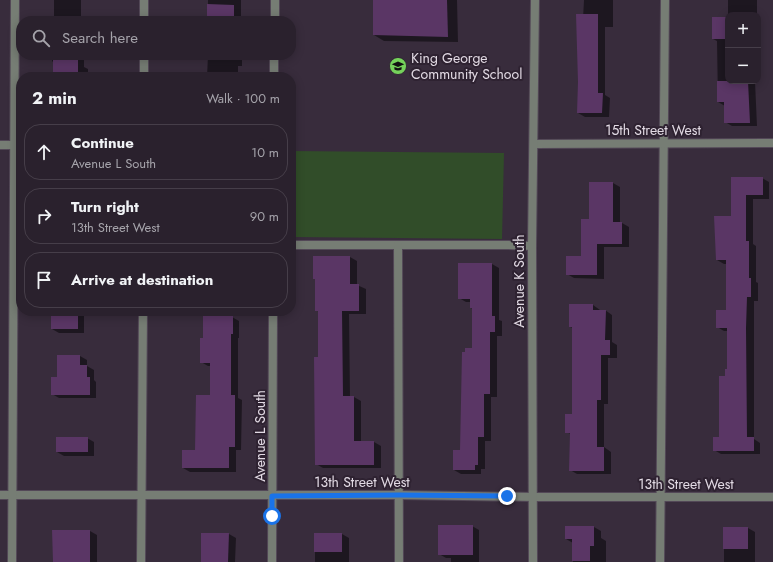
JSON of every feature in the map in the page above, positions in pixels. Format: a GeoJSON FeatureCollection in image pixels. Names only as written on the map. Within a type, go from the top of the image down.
{"type":"FeatureCollection","features":[{"type":"Feature","properties":{"kind":"street"},"geometry":{"type":"LineString","coordinates":[[15,0],[16,48]]}},
{"type":"Feature","properties":{"kind":"street"},"geometry":{"type":"LineString","coordinates":[[144,0],[144,16]]}},
{"type":"Feature","properties":{"kind":"street"},"geometry":{"type":"LineString","coordinates":[[275,0],[275,16]]}},
{"type":"Feature","properties":{"kind":"street","name":"Avenue K South"},"geometry":{"type":"LineString","coordinates":[[533,562],[534,497],[532,246],[535,0]]}},
{"type":"Feature","properties":{"kind":"street"},"geometry":{"type":"LineString","coordinates":[[660,562],[665,0]]}},
{"type":"Feature","properties":{"kind":"street"},"geometry":{"type":"LineString","coordinates":[[16,60],[16,72]]}},
{"type":"Feature","properties":{"kind":"street"},"geometry":{"type":"LineString","coordinates":[[144,60],[144,72]]}},
{"type":"Feature","properties":{"kind":"street"},"geometry":{"type":"LineString","coordinates":[[274,60],[274,72]]}},
{"type":"Feature","properties":{"kind":"street","name":"15th Street West"},"geometry":{"type":"LineString","coordinates":[[534,144],[773,143]]}},
{"type":"Feature","properties":{"kind":"street"},"geometry":{"type":"LineString","coordinates":[[0,145],[16,145]]}},
{"type":"Feature","properties":{"kind":"street"},"geometry":{"type":"LineString","coordinates":[[296,245],[508,244],[532,246]]}},
{"type":"Feature","properties":{"kind":"street"},"geometry":{"type":"LineString","coordinates":[[398,245],[399,562]]}},
{"type":"Feature","properties":{"kind":"street"},"geometry":{"type":"LineString","coordinates":[[12,562],[16,262]]}},
{"type":"Feature","properties":{"kind":"street"},"geometry":{"type":"LineString","coordinates":[[141,562],[143,316]]}},
{"type":"Feature","properties":{"kind":"street","name":"Avenue L South"},"geometry":{"type":"LineString","coordinates":[[272,562],[273,316]]}},
{"type":"Feature","properties":{"kind":"street","name":"13th Street West"},"geometry":{"type":"LineString","coordinates":[[0,495],[773,497]]}},
{"type":"Feature","properties":{"kind":"green space"},"geometry":{"type":"Polygon","coordinates":[[[296,151],[504,153],[502,239],[296,237],[296,151]]]}},
{"type":"Feature","properties":{"kind":"building"},"geometry":{"type":"Polygon","coordinates":[[[373,0],[447,0],[448,37],[373,35],[373,0]]]}},
{"type":"Feature","properties":{"kind":"building"},"geometry":{"type":"Polygon","coordinates":[[[207,4],[234,5],[234,16],[207,16],[207,4]]]}},
{"type":"Feature","properties":{"kind":"building"},"geometry":{"type":"Polygon","coordinates":[[[576,14],[598,14],[598,93],[603,93],[602,113],[577,113],[578,82],[576,14]]]}},
{"type":"Feature","properties":{"kind":"building"},"geometry":{"type":"Polygon","coordinates":[[[712,17],[725,17],[725,39],[712,39],[712,17]]]}},
{"type":"Feature","properties":{"kind":"building"},"geometry":{"type":"Polygon","coordinates":[[[53,60],[78,60],[78,72],[53,72],[53,60]]]}},
{"type":"Feature","properties":{"kind":"building"},"geometry":{"type":"Polygon","coordinates":[[[717,81],[725,81],[725,84],[748,84],[750,123],[724,123],[724,102],[717,102],[717,81]]]}},
{"type":"Feature","properties":{"kind":"building"},"geometry":{"type":"Polygon","coordinates":[[[731,177],[763,177],[763,195],[746,195],[746,241],[749,241],[749,278],[751,278],[751,297],[747,297],[746,328],[747,437],[754,437],[754,451],[713,451],[713,437],[719,437],[719,376],[725,376],[725,369],[727,369],[727,328],[716,328],[716,310],[726,310],[726,260],[716,260],[714,216],[731,216],[731,177]]]}},
{"type":"Feature","properties":{"kind":"building"},"geometry":{"type":"Polygon","coordinates":[[[589,182],[613,182],[613,222],[622,222],[622,244],[597,244],[597,275],[566,275],[566,256],[581,256],[581,219],[589,219],[589,182]]]}},
{"type":"Feature","properties":{"kind":"building"},"geometry":{"type":"Polygon","coordinates":[[[313,256],[350,256],[350,284],[359,284],[359,311],[342,311],[343,396],[354,396],[354,441],[374,441],[374,465],[315,465],[314,357],[318,357],[318,311],[315,311],[313,256]]]}},
{"type":"Feature","properties":{"kind":"building"},"geometry":{"type":"Polygon","coordinates":[[[458,263],[492,263],[492,316],[495,316],[495,332],[490,332],[490,394],[484,394],[484,437],[478,437],[478,465],[475,465],[475,470],[453,470],[453,450],[460,450],[462,352],[465,352],[465,348],[472,348],[472,308],[470,308],[470,299],[458,299],[458,263]]]}},
{"type":"Feature","properties":{"kind":"building"},"geometry":{"type":"Polygon","coordinates":[[[569,304],[593,304],[593,310],[606,310],[605,340],[610,340],[610,355],[601,355],[601,400],[597,400],[597,447],[604,447],[604,471],[569,471],[570,433],[565,433],[565,414],[572,414],[572,327],[569,327],[569,304]]]}},
{"type":"Feature","properties":{"kind":"building"},"geometry":{"type":"Polygon","coordinates":[[[51,316],[78,316],[78,329],[51,329],[51,316]]]}},
{"type":"Feature","properties":{"kind":"building"},"geometry":{"type":"Polygon","coordinates":[[[203,316],[233,316],[233,334],[231,334],[231,395],[235,395],[235,447],[229,447],[229,468],[182,468],[182,450],[195,450],[196,395],[210,395],[210,363],[200,363],[200,338],[203,338],[203,316]]]}},
{"type":"Feature","properties":{"kind":"building"},"geometry":{"type":"Polygon","coordinates":[[[57,355],[80,355],[80,365],[87,365],[87,377],[90,377],[90,395],[51,395],[51,377],[57,377],[57,355]]]}},
{"type":"Feature","properties":{"kind":"building"},"geometry":{"type":"Polygon","coordinates":[[[56,437],[88,437],[88,452],[56,452],[56,437]]]}},
{"type":"Feature","properties":{"kind":"building"},"geometry":{"type":"Polygon","coordinates":[[[438,525],[473,525],[473,555],[438,555],[438,525]]]}},
{"type":"Feature","properties":{"kind":"building"},"geometry":{"type":"Polygon","coordinates":[[[565,526],[594,526],[594,546],[590,546],[590,561],[572,561],[572,539],[565,539],[565,526]]]}},
{"type":"Feature","properties":{"kind":"building"},"geometry":{"type":"Polygon","coordinates":[[[723,527],[748,527],[748,549],[723,549],[723,527]]]}},
{"type":"Feature","properties":{"kind":"building"},"geometry":{"type":"Polygon","coordinates":[[[52,530],[90,530],[90,562],[53,562],[52,530]]]}},
{"type":"Feature","properties":{"kind":"building"},"geometry":{"type":"Polygon","coordinates":[[[201,533],[229,533],[228,562],[201,562],[201,533]]]}},
{"type":"Feature","properties":{"kind":"building"},"geometry":{"type":"Polygon","coordinates":[[[314,533],[342,533],[342,552],[314,552],[314,533]]]}},
{"type":"Feature","properties":{"kind":"place","name":"King George Community School"},"geometry":{"type":"Point","coordinates":[398,66]}},
{"type":"Feature","properties":{"kind":"route"},"geometry":{"type":"LineString","coordinates":[[272,516],[272,496],[507,496]]}}]}
